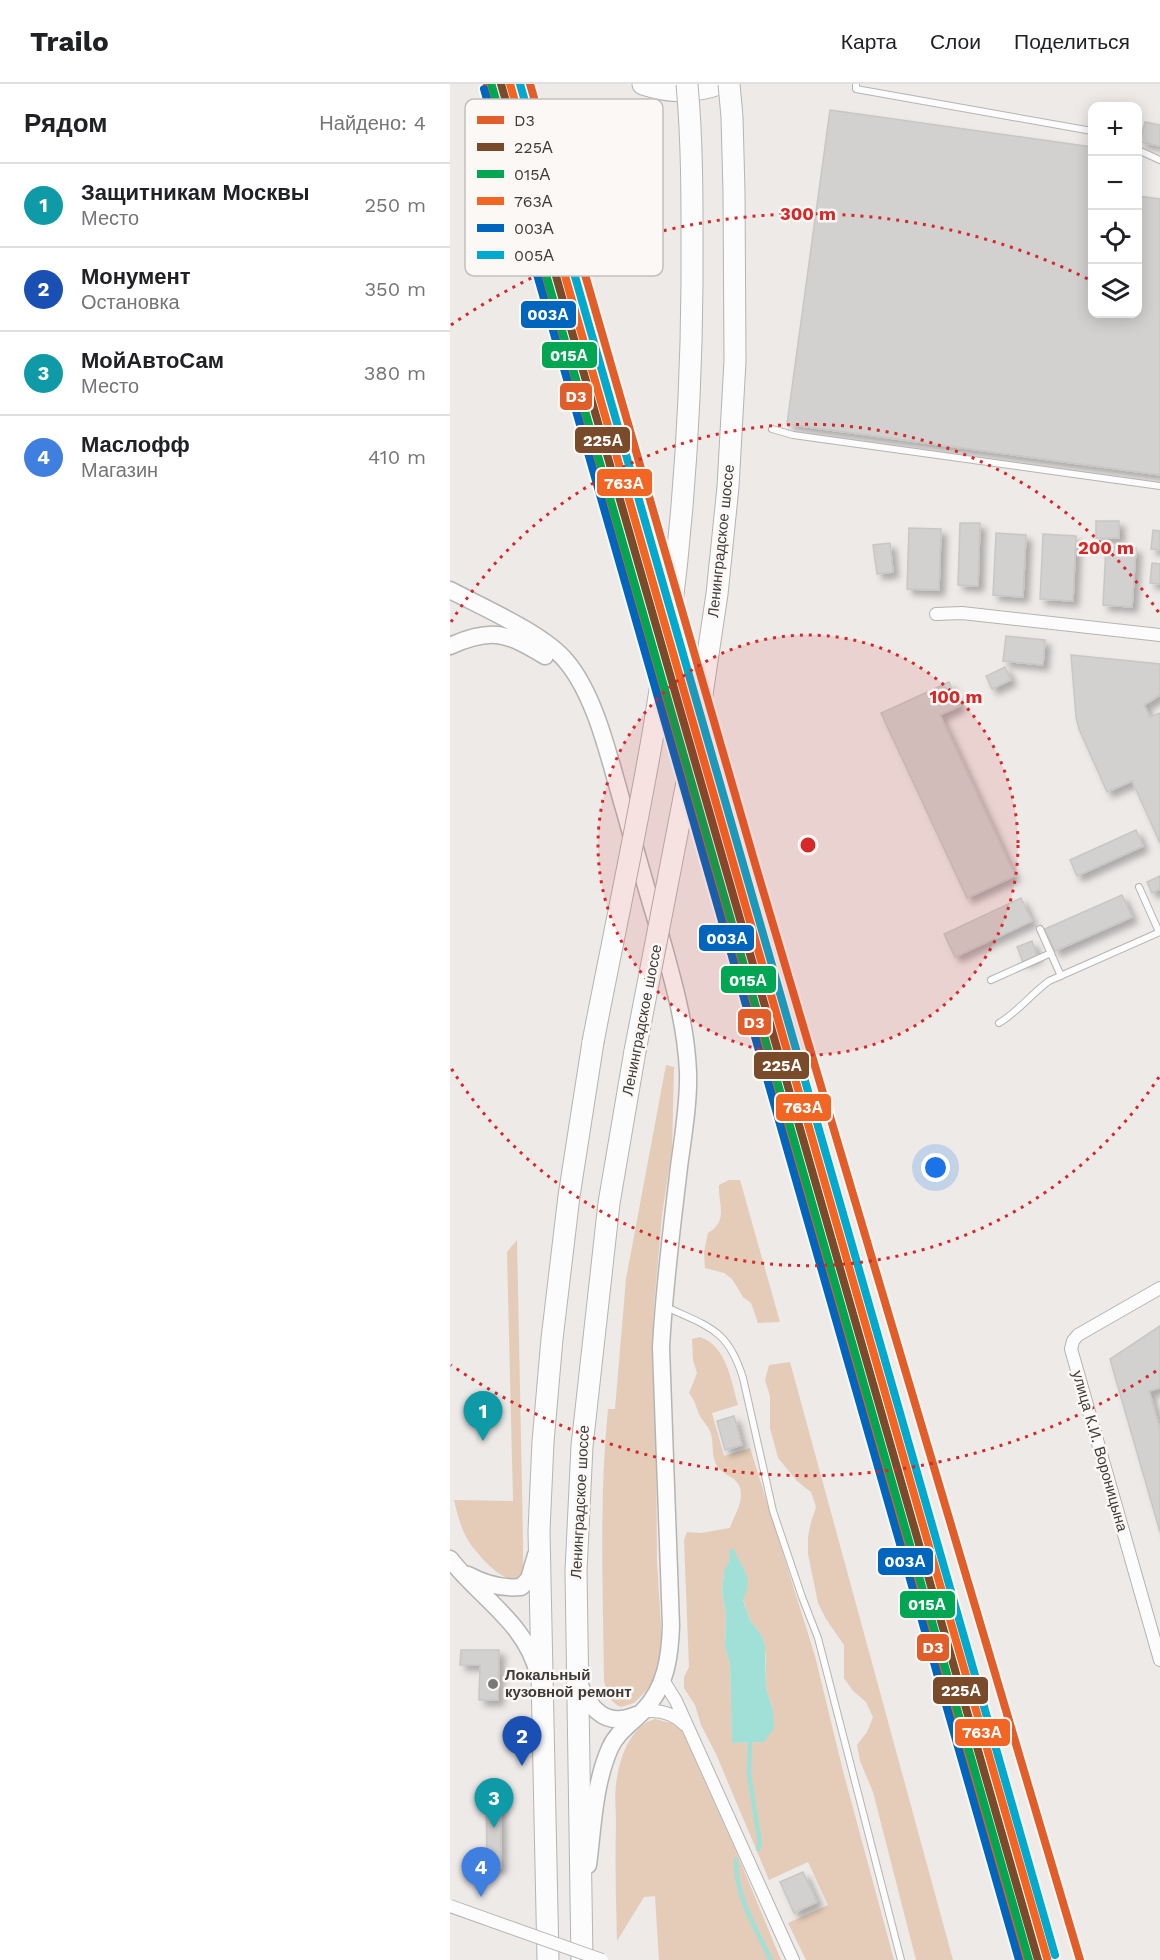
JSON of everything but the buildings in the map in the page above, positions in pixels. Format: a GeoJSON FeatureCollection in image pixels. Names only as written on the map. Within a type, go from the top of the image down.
{"type":"FeatureCollection","features":[{"type":"Feature","properties":{"kind":"highway"},"geometry":{"type":"LineString","coordinates":[[643,84],[673,91],[704,89],[719,84]]}},
{"type":"Feature","properties":{"kind":"highway"},"geometry":{"type":"LineString","coordinates":[[548,1960],[539,1542],[543,1442],[552,1339],[569,1196],[593,1042],[654,727],[675,582],[686,475],[691,357],[693,215],[687,84]]}},
{"type":"Feature","properties":{"kind":"highway","name":"Ленинградское шоссе"},"geometry":{"type":"LineString","coordinates":[[582,1960],[576,1571],[583,1435],[609,1203],[635,1051],[695,741],[717,594],[728,487],[735,361],[734,171],[729,84]]}},
{"type":"Feature","properties":{"kind":"main road"},"geometry":{"type":"LineString","coordinates":[[450,590],[548,645],[565,659],[587,696],[609,757],[673,978],[683,1021],[687,1084],[663,1306],[661,1348],[670,1650],[663,1680],[655,1696],[617,1737],[606,1758],[596,1802],[582,1919]]}},
{"type":"Feature","properties":{"kind":"main road"},"geometry":{"type":"LineString","coordinates":[[450,646],[482,634],[517,640],[566,671],[587,696]]}},
{"type":"Feature","properties":{"kind":"main road"},"geometry":{"type":"LineString","coordinates":[[455,1565],[483,1582],[521,1587],[529,1579],[539,1542]]}},
{"type":"Feature","properties":{"kind":"main road"},"geometry":{"type":"LineString","coordinates":[[455,1565],[514,1626],[528,1645],[542,1693]]}},
{"type":"Feature","properties":{"kind":"main road"},"geometry":{"type":"LineString","coordinates":[[576,1678],[586,1700],[598,1713],[615,1719],[624,1719],[642,1712]]}},
{"type":"Feature","properties":{"kind":"street"},"geometry":{"type":"LineString","coordinates":[[936,614],[962,613],[1160,635]]}},
{"type":"Feature","properties":{"kind":"street","name":"улица К.И. Вороницына"},"geometry":{"type":"LineString","coordinates":[[1160,1288],[1078,1335],[1071,1349],[1160,1660]]}},
{"type":"Feature","properties":{"kind":"street"},"geometry":{"type":"LineString","coordinates":[[663,1680],[676,1701],[794,1960]]}},
{"type":"Feature","properties":{"kind":"street"},"geometry":{"type":"LineString","coordinates":[[642,1712],[654,1710],[667,1713],[680,1720],[690,1731]]}},
{"type":"Feature","properties":{"kind":"street"},"geometry":{"type":"LineString","coordinates":[[450,1906],[602,1960]]}},
{"type":"Feature","properties":{"kind":"lane"},"geometry":{"type":"LineString","coordinates":[[856,84],[856,89],[1088,130]]}},
{"type":"Feature","properties":{"kind":"lane"},"geometry":{"type":"LineString","coordinates":[[1142,152],[1160,160]]}},
{"type":"Feature","properties":{"kind":"lane"},"geometry":{"type":"LineString","coordinates":[[772,429],[793,435],[1160,486]]}},
{"type":"Feature","properties":{"kind":"lane"},"geometry":{"type":"LineString","coordinates":[[999,1023],[1020,1009],[1037,989],[1160,932],[1139,887]]}},
{"type":"Feature","properties":{"kind":"lane"},"geometry":{"type":"LineString","coordinates":[[1040,929],[1061,976]]}},
{"type":"Feature","properties":{"kind":"lane"},"geometry":{"type":"LineString","coordinates":[[991,980],[1051,953]]}},
{"type":"Feature","properties":{"kind":"lane"},"geometry":{"type":"LineString","coordinates":[[663,1306],[718,1333],[728,1343],[736,1357],[773,1511],[818,1638],[901,1960]]}},
{"type":"Feature","properties":{"kind":"shaded area"},"geometry":{"type":"Polygon","coordinates":[[[666,1065],[674,1067],[672,1149],[662,1215],[652,1355],[656,1429],[657,1562],[662,1643],[660,1661],[649,1688],[634,1703],[621,1707],[609,1696],[604,1680],[602,1544],[605,1443],[608,1409],[615,1409],[626,1279],[666,1065]]]}},
{"type":"Feature","properties":{"kind":"shaded area"},"geometry":{"type":"Polygon","coordinates":[[[729,1180],[740,1180],[780,1322],[758,1323],[751,1303],[743,1297],[732,1279],[724,1273],[705,1268],[704,1252],[708,1233],[718,1223],[721,1212],[719,1185],[729,1180]]]}},
{"type":"Feature","properties":{"kind":"shaded area"},"geometry":{"type":"Polygon","coordinates":[[[517,1240],[523,1574],[517,1579],[501,1575],[483,1560],[464,1532],[454,1500],[513,1501],[507,1252],[517,1240]]]}},
{"type":"Feature","properties":{"kind":"shaded area"},"geometry":{"type":"Polygon","coordinates":[[[700,1337],[716,1348],[730,1375],[738,1405],[712,1413],[724,1456],[750,1448],[815,1656],[843,1771],[894,1960],[806,1960],[788,1923],[828,1905],[808,1862],[769,1880],[716,1754],[701,1725],[695,1705],[684,1688],[684,1677],[689,1667],[684,1540],[687,1532],[701,1533],[730,1528],[740,1504],[741,1493],[736,1481],[720,1469],[715,1462],[710,1431],[700,1417],[689,1393],[697,1373],[693,1360],[692,1339],[700,1337]],[[738,1560],[729,1562],[724,1572],[722,1593],[726,1614],[725,1646],[730,1666],[732,1743],[764,1742],[773,1710],[766,1688],[766,1656],[762,1636],[750,1620],[743,1599],[747,1584],[746,1574],[738,1560]]]}},
{"type":"Feature","properties":{"kind":"shaded area"},"geometry":{"type":"Polygon","coordinates":[[[790,1362],[953,1960],[916,1960],[873,1792],[860,1761],[857,1745],[867,1732],[873,1717],[866,1702],[853,1691],[844,1678],[844,1645],[818,1603],[808,1554],[808,1537],[816,1507],[811,1492],[798,1482],[778,1458],[770,1428],[770,1396],[765,1380],[769,1365],[790,1362]]]}},
{"type":"Feature","properties":{"kind":"shaded area"},"geometry":{"type":"Polygon","coordinates":[[[655,1719],[671,1723],[682,1731],[736,1851],[781,1960],[659,1960],[655,1896],[644,1897],[617,1941],[615,1795],[617,1778],[628,1742],[647,1722],[655,1719]]]}},
{"type":"Feature","properties":{"kind":"water"},"geometry":{"type":"Polygon","coordinates":[[[730,1549],[734,1549],[746,1573],[748,1585],[743,1600],[750,1620],[762,1636],[765,1646],[766,1688],[773,1710],[774,1728],[764,1742],[732,1743],[730,1666],[725,1646],[726,1614],[722,1593],[724,1571],[729,1562],[730,1549]]]}},
{"type":"Feature","properties":{"kind":"waterway"},"geometry":{"type":"LineString","coordinates":[[750,1743],[749,1774],[760,1844],[758,1849]]}},
{"type":"Feature","properties":{"kind":"waterway"},"geometry":{"type":"LineString","coordinates":[[736,1860],[743,1899],[771,1960]]}},
{"type":"Feature","properties":{"kind":"transit line","name":"D3"},"geometry":{"type":"LineString","coordinates":[[487,84],[491,99]]}},
{"type":"Feature","properties":{"kind":"transit line","name":"225А"},"geometry":{"type":"LineString","coordinates":[[501,84],[505,99]]}},
{"type":"Feature","properties":{"kind":"transit line","name":"763А"},"geometry":{"type":"LineString","coordinates":[[510,84],[514,99]]}},
{"type":"Feature","properties":{"kind":"transit line","name":"005А"},"geometry":{"type":"LineString","coordinates":[[520,84],[524,99]]}},
{"type":"Feature","properties":{"kind":"transit line","name":"D3"},"geometry":{"type":"LineString","coordinates":[[530,84],[534,99]]}},
{"type":"Feature","properties":{"kind":"transit line","name":"015А"},"geometry":{"type":"LineString","coordinates":[[492,86],[496,99]]}},
{"type":"Feature","properties":{"kind":"transit line","name":"003А"},"geometry":{"type":"LineString","coordinates":[[484,89],[487,99]]}},
{"type":"Feature","properties":{"kind":"transit line","name":"003А"},"geometry":{"type":"LineString","coordinates":[[537,276],[1019,1960]]}},
{"type":"Feature","properties":{"kind":"transit line","name":"D3"},"geometry":{"type":"LineString","coordinates":[[542,276],[1022,1960]]}},
{"type":"Feature","properties":{"kind":"transit line","name":"015А"},"geometry":{"type":"LineString","coordinates":[[546,276],[1029,1960]]}},
{"type":"Feature","properties":{"kind":"transit line","name":"225А"},"geometry":{"type":"LineString","coordinates":[[556,276],[1038,1960]]}},
{"type":"Feature","properties":{"kind":"transit line","name":"763А"},"geometry":{"type":"LineString","coordinates":[[565,276],[1047,1958]]}},
{"type":"Feature","properties":{"kind":"transit line","name":"005А"},"geometry":{"type":"LineString","coordinates":[[575,276],[1055,1955]]}},
{"type":"Feature","properties":{"kind":"transit line","name":"D3"},"geometry":{"type":"LineString","coordinates":[[585,276],[756,867],[1080,1960]]}},
{"type":"Feature","properties":{"kind":"place","name":"Защитникам Москвы"},"geometry":{"type":"Point","coordinates":[483,1441]}},
{"type":"Feature","properties":{"kind":"place","name":"Локальный кузовной ремонт"},"geometry":{"type":"Point","coordinates":[493,1684]}},
{"type":"Feature","properties":{"kind":"place","name":"Монумент"},"geometry":{"type":"Point","coordinates":[522,1766]}},
{"type":"Feature","properties":{"kind":"place","name":"МойАвтоСам"},"geometry":{"type":"Point","coordinates":[494,1828]}},
{"type":"Feature","properties":{"kind":"place","name":"Маслофф"},"geometry":{"type":"Point","coordinates":[481,1897]}}]}
